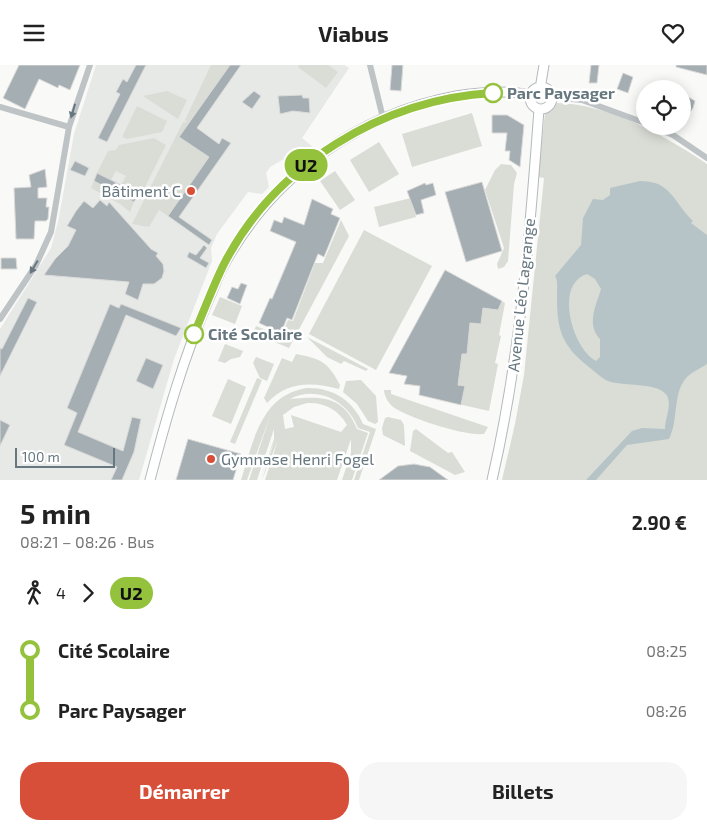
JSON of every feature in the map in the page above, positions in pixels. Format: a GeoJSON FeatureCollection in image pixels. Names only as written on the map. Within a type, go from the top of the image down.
{"type":"FeatureCollection","features":[{"type":"Feature","properties":{"kind":"street"},"geometry":{"type":"LineString","coordinates":[[0,319],[2,312],[36,265],[51,232],[68,127],[90,65]]}},
{"type":"Feature","properties":{"kind":"street"},"geometry":{"type":"LineString","coordinates":[[370,65],[383,118]]}},
{"type":"Feature","properties":{"kind":"street"},"geometry":{"type":"LineString","coordinates":[[150,480],[187,352],[224,264],[241,237],[288,180],[313,159],[362,128],[409,108],[457,96],[509,92],[539,95],[542,87],[544,65]]}},
{"type":"Feature","properties":{"kind":"street"},"geometry":{"type":"LineString","coordinates":[[542,87],[547,89],[552,97]]}},
{"type":"Feature","properties":{"kind":"street"},"geometry":{"type":"LineString","coordinates":[[530,95],[532,106],[539,109],[549,106],[552,97]]}},
{"type":"Feature","properties":{"kind":"street"},"geometry":{"type":"LineString","coordinates":[[552,97],[582,100],[636,120]]}},
{"type":"Feature","properties":{"kind":"street"},"geometry":{"type":"LineString","coordinates":[[0,107],[68,127]]}},
{"type":"Feature","properties":{"kind":"street","name":"Avenue Léo Lagrange"},"geometry":{"type":"LineString","coordinates":[[492,480],[510,397],[521,304],[539,109]]}},
{"type":"Feature","properties":{"kind":"street"},"geometry":{"type":"LineString","coordinates":[[672,135],[707,158]]}},
{"type":"Feature","properties":{"kind":"shaded area"},"geometry":{"type":"Polygon","coordinates":[[[96,65],[344,65],[349,68],[302,138],[313,147],[293,162],[282,160],[270,167],[266,173],[269,187],[262,194],[248,192],[217,234],[211,248],[212,261],[174,359],[139,480],[0,480],[0,329],[51,248],[58,222],[74,134],[96,65]]]}},
{"type":"Feature","properties":{"kind":"shaded area"},"geometry":{"type":"Polygon","coordinates":[[[211,65],[230,65],[179,137],[209,157],[168,216],[159,210],[149,227],[132,224],[183,122],[187,122],[185,120],[211,65]]]}},
{"type":"Feature","properties":{"kind":"shaded area"},"geometry":{"type":"Polygon","coordinates":[[[299,65],[328,65],[338,72],[326,88],[298,67],[299,65]]]}},
{"type":"Feature","properties":{"kind":"shaded area"},"geometry":{"type":"Polygon","coordinates":[[[167,91],[187,100],[178,119],[143,96],[167,91]]]}},
{"type":"Feature","properties":{"kind":"shaded area","name":"Parc Paysager"},"geometry":{"type":"Polygon","coordinates":[[[557,103],[577,105],[616,115],[636,123],[636,135],[660,135],[707,164],[707,480],[502,480],[524,375],[544,178],[538,177],[545,113],[551,111],[557,103]]]}},
{"type":"Feature","properties":{"kind":"shaded area"},"geometry":{"type":"Polygon","coordinates":[[[137,106],[167,121],[162,132],[127,139],[122,137],[137,106]]]}},
{"type":"Feature","properties":{"kind":"shaded area"},"geometry":{"type":"Polygon","coordinates":[[[472,113],[482,146],[412,167],[402,134],[472,113]]]}},
{"type":"Feature","properties":{"kind":"shaded area"},"geometry":{"type":"Polygon","coordinates":[[[154,138],[166,145],[141,195],[121,185],[126,176],[116,171],[111,180],[97,173],[108,151],[116,150],[119,145],[154,138]]]}},
{"type":"Feature","properties":{"kind":"shaded area"},"geometry":{"type":"Polygon","coordinates":[[[379,142],[399,174],[369,192],[350,160],[379,142]]]}},
{"type":"Feature","properties":{"kind":"shaded area"},"geometry":{"type":"Polygon","coordinates":[[[501,164],[511,165],[517,173],[514,184],[508,261],[504,267],[498,269],[497,264],[504,248],[485,190],[495,170],[501,164]]]}},
{"type":"Feature","properties":{"kind":"shaded area"},"geometry":{"type":"Polygon","coordinates":[[[335,171],[355,200],[340,210],[320,181],[335,171]]]}},
{"type":"Feature","properties":{"kind":"shaded area"},"geometry":{"type":"Polygon","coordinates":[[[94,181],[134,202],[130,212],[120,204],[91,188],[94,181]]]}},
{"type":"Feature","properties":{"kind":"shaded area"},"geometry":{"type":"Polygon","coordinates":[[[640,181],[659,185],[671,194],[693,221],[691,223],[707,235],[707,364],[689,375],[682,383],[669,439],[627,445],[596,480],[586,480],[632,431],[642,428],[665,429],[669,406],[665,393],[658,389],[641,385],[614,383],[603,378],[569,348],[561,332],[557,305],[557,280],[555,276],[581,245],[583,218],[593,199],[603,200],[610,195],[610,188],[640,181]],[[587,274],[577,280],[571,290],[569,302],[574,330],[587,354],[596,361],[600,357],[600,339],[594,327],[593,315],[601,289],[595,279],[587,274]]]}},
{"type":"Feature","properties":{"kind":"shaded area"},"geometry":{"type":"Polygon","coordinates":[[[411,198],[416,217],[379,227],[374,207],[411,198]]]}},
{"type":"Feature","properties":{"kind":"shaded area"},"geometry":{"type":"Polygon","coordinates":[[[341,220],[349,236],[289,348],[253,333],[256,326],[281,336],[288,320],[293,321],[315,263],[323,263],[341,220]]]}},
{"type":"Feature","properties":{"kind":"shaded area"},"geometry":{"type":"Polygon","coordinates":[[[364,230],[432,266],[376,370],[309,334],[364,230]]]}},
{"type":"Feature","properties":{"kind":"shaded area"},"geometry":{"type":"Polygon","coordinates":[[[445,270],[505,303],[495,363],[498,364],[489,411],[419,395],[420,386],[404,384],[407,376],[389,373],[445,270]]]}},
{"type":"Feature","properties":{"kind":"shaded area"},"geometry":{"type":"Polygon","coordinates":[[[220,297],[242,306],[235,324],[212,315],[220,297]]]}},
{"type":"Feature","properties":{"kind":"shaded area"},"geometry":{"type":"Polygon","coordinates":[[[307,337],[368,369],[366,371],[344,361],[341,364],[327,357],[307,337]]]}},
{"type":"Feature","properties":{"kind":"shaded area"},"geometry":{"type":"Polygon","coordinates":[[[225,344],[243,351],[240,357],[225,363],[218,361],[225,344]]]}},
{"type":"Feature","properties":{"kind":"shaded area"},"geometry":{"type":"Polygon","coordinates":[[[296,354],[318,360],[328,366],[340,385],[339,389],[319,385],[301,385],[283,391],[267,403],[264,398],[282,358],[292,362],[296,354]]]}},
{"type":"Feature","properties":{"kind":"shaded area"},"geometry":{"type":"Polygon","coordinates":[[[256,357],[274,364],[267,381],[260,378],[253,363],[256,357]]]}},
{"type":"Feature","properties":{"kind":"shaded area"},"geometry":{"type":"Polygon","coordinates":[[[257,378],[262,380],[235,444],[230,442],[257,378]]]}},
{"type":"Feature","properties":{"kind":"shaded area"},"geometry":{"type":"Polygon","coordinates":[[[228,379],[246,387],[231,424],[212,416],[228,379]]]}},
{"type":"Feature","properties":{"kind":"shaded area"},"geometry":{"type":"Polygon","coordinates":[[[361,380],[376,396],[378,422],[375,424],[368,421],[357,404],[343,392],[346,381],[361,380]]]}},
{"type":"Feature","properties":{"kind":"shaded area"},"geometry":{"type":"Polygon","coordinates":[[[306,388],[316,388],[333,393],[354,408],[363,424],[376,429],[359,480],[354,480],[370,432],[358,428],[353,418],[347,410],[339,403],[321,395],[311,394],[300,395],[290,399],[321,398],[330,400],[345,410],[352,418],[357,429],[368,433],[352,480],[342,480],[351,453],[351,439],[337,480],[265,480],[278,440],[262,480],[275,439],[260,480],[274,439],[274,429],[257,480],[249,480],[270,416],[247,480],[241,480],[261,423],[268,411],[290,393],[306,388]],[[313,403],[294,407],[283,415],[285,429],[294,427],[291,415],[341,432],[347,425],[335,411],[313,403]]]}},
{"type":"Feature","properties":{"kind":"shaded area"},"geometry":{"type":"Polygon","coordinates":[[[384,390],[391,390],[391,394],[488,427],[484,434],[475,434],[424,421],[393,407],[389,403],[384,390]]]}},
{"type":"Feature","properties":{"kind":"shaded area"},"geometry":{"type":"Polygon","coordinates":[[[385,418],[401,420],[404,425],[405,446],[383,435],[382,428],[385,418]]]}},
{"type":"Feature","properties":{"kind":"shaded area"},"geometry":{"type":"Polygon","coordinates":[[[416,429],[448,453],[452,452],[465,472],[455,475],[410,451],[413,431],[416,429]]]}},
{"type":"Feature","properties":{"kind":"building"},"geometry":{"type":"Polygon","coordinates":[[[19,65],[80,65],[70,90],[59,85],[58,88],[39,79],[25,109],[3,98],[19,65]]]}},
{"type":"Feature","properties":{"kind":"building"},"geometry":{"type":"Polygon","coordinates":[[[136,65],[146,65],[107,142],[98,138],[120,94],[116,92],[123,79],[127,82],[136,65]]]}},
{"type":"Feature","properties":{"kind":"building"},"geometry":{"type":"Polygon","coordinates":[[[230,65],[241,65],[197,128],[219,144],[222,138],[231,143],[179,217],[212,240],[209,245],[168,216],[209,157],[179,137],[230,65]]]}},
{"type":"Feature","properties":{"kind":"building"},"geometry":{"type":"Polygon","coordinates":[[[392,65],[403,65],[401,91],[390,90],[392,65]]]}},
{"type":"Feature","properties":{"kind":"building"},"geometry":{"type":"Polygon","coordinates":[[[591,65],[599,65],[597,83],[589,83],[591,65]]]}},
{"type":"Feature","properties":{"kind":"building"},"geometry":{"type":"Polygon","coordinates":[[[676,65],[707,65],[707,75],[676,67],[676,65]]]}},
{"type":"Feature","properties":{"kind":"building"},"geometry":{"type":"Polygon","coordinates":[[[623,73],[633,77],[628,93],[617,89],[623,73]]]}},
{"type":"Feature","properties":{"kind":"building"},"geometry":{"type":"Polygon","coordinates":[[[254,91],[261,96],[252,109],[242,102],[254,91]]]}},
{"type":"Feature","properties":{"kind":"building"},"geometry":{"type":"Polygon","coordinates":[[[302,95],[303,98],[309,98],[310,113],[293,111],[280,114],[278,96],[302,95]]]}},
{"type":"Feature","properties":{"kind":"building"},"geometry":{"type":"Polygon","coordinates":[[[691,99],[695,101],[691,111],[691,99]]]}},
{"type":"Feature","properties":{"kind":"building"},"geometry":{"type":"Polygon","coordinates":[[[492,115],[507,115],[524,125],[520,167],[509,160],[510,151],[505,151],[507,133],[492,133],[492,115]]]}},
{"type":"Feature","properties":{"kind":"building"},"geometry":{"type":"Polygon","coordinates":[[[75,161],[89,168],[85,176],[70,170],[75,161]]]}},
{"type":"Feature","properties":{"kind":"building"},"geometry":{"type":"Polygon","coordinates":[[[45,169],[47,187],[38,188],[38,198],[47,198],[46,207],[49,207],[48,219],[46,221],[35,221],[34,239],[16,239],[14,188],[31,187],[29,175],[45,169]]]}},
{"type":"Feature","properties":{"kind":"building"},"geometry":{"type":"Polygon","coordinates":[[[97,173],[139,194],[134,202],[94,181],[97,173]]]}},
{"type":"Feature","properties":{"kind":"building"},"geometry":{"type":"Polygon","coordinates":[[[482,182],[502,251],[466,262],[445,192],[482,182]]]}},
{"type":"Feature","properties":{"kind":"building"},"geometry":{"type":"Polygon","coordinates":[[[425,183],[426,185],[433,183],[436,195],[421,200],[424,213],[416,215],[407,191],[425,183]]]}},
{"type":"Feature","properties":{"kind":"building"},"geometry":{"type":"Polygon","coordinates":[[[312,199],[333,209],[331,214],[340,218],[324,257],[318,254],[292,320],[287,318],[281,333],[259,323],[270,298],[272,299],[296,242],[270,231],[274,220],[282,223],[284,217],[304,225],[312,199]]]}},
{"type":"Feature","properties":{"kind":"building"},"geometry":{"type":"Polygon","coordinates":[[[100,200],[107,206],[109,202],[151,249],[158,253],[156,256],[163,264],[162,278],[154,284],[143,284],[138,300],[125,294],[129,282],[44,275],[55,259],[68,246],[76,230],[67,226],[76,211],[84,201],[93,208],[100,200]]]}},
{"type":"Feature","properties":{"kind":"building"},"geometry":{"type":"Polygon","coordinates":[[[204,245],[207,248],[200,258],[209,263],[206,268],[187,257],[189,252],[196,255],[204,245]]]}},
{"type":"Feature","properties":{"kind":"building"},"geometry":{"type":"Polygon","coordinates":[[[1,258],[16,258],[17,269],[1,269],[1,258]]]}},
{"type":"Feature","properties":{"kind":"building"},"geometry":{"type":"Polygon","coordinates":[[[445,270],[502,301],[498,310],[483,308],[481,324],[470,323],[467,354],[462,354],[458,385],[465,386],[461,405],[419,395],[420,386],[404,384],[407,376],[389,373],[445,270]]]}},
{"type":"Feature","properties":{"kind":"building"},"geometry":{"type":"Polygon","coordinates":[[[241,283],[247,285],[240,304],[227,298],[232,287],[238,289],[241,283]]]}},
{"type":"Feature","properties":{"kind":"building"},"geometry":{"type":"Polygon","coordinates":[[[28,298],[37,302],[0,376],[0,348],[2,349],[28,298]]]}},
{"type":"Feature","properties":{"kind":"building"},"geometry":{"type":"Polygon","coordinates":[[[110,304],[119,308],[121,304],[181,328],[176,336],[126,315],[78,432],[123,451],[132,417],[141,419],[134,452],[122,480],[111,480],[117,467],[64,445],[77,413],[67,408],[110,304]]]}},
{"type":"Feature","properties":{"kind":"building"},"geometry":{"type":"Polygon","coordinates":[[[146,358],[163,365],[153,389],[136,381],[146,358]]]}},
{"type":"Feature","properties":{"kind":"building"},"geometry":{"type":"Polygon","coordinates":[[[0,420],[10,425],[0,446],[0,420]]]}},
{"type":"Feature","properties":{"kind":"building","name":"Gymnase Henri Fogel"},"geometry":{"type":"Polygon","coordinates":[[[188,439],[241,454],[233,480],[176,480],[188,439]]]}},
{"type":"Feature","properties":{"kind":"building"},"geometry":{"type":"Polygon","coordinates":[[[414,464],[430,467],[448,480],[379,480],[398,466],[414,464]]]}},
{"type":"Feature","properties":{"kind":"bus line","name":"U2"},"geometry":{"type":"LineString","coordinates":[[194,334],[224,264],[241,237],[288,180],[313,159],[362,128],[409,108],[457,96],[493,93]]}},
{"type":"Feature","properties":{"kind":"place","name":"Parc Paysager"},"geometry":{"type":"Point","coordinates":[493,93]}},
{"type":"Feature","properties":{"kind":"place","name":"Bâtiment C"},"geometry":{"type":"Point","coordinates":[191,191]}},
{"type":"Feature","properties":{"kind":"place","name":"Cité Scolaire"},"geometry":{"type":"Point","coordinates":[194,334]}},
{"type":"Feature","properties":{"kind":"place","name":"Gymnase Henri Fogel"},"geometry":{"type":"Point","coordinates":[211,459]}}]}
